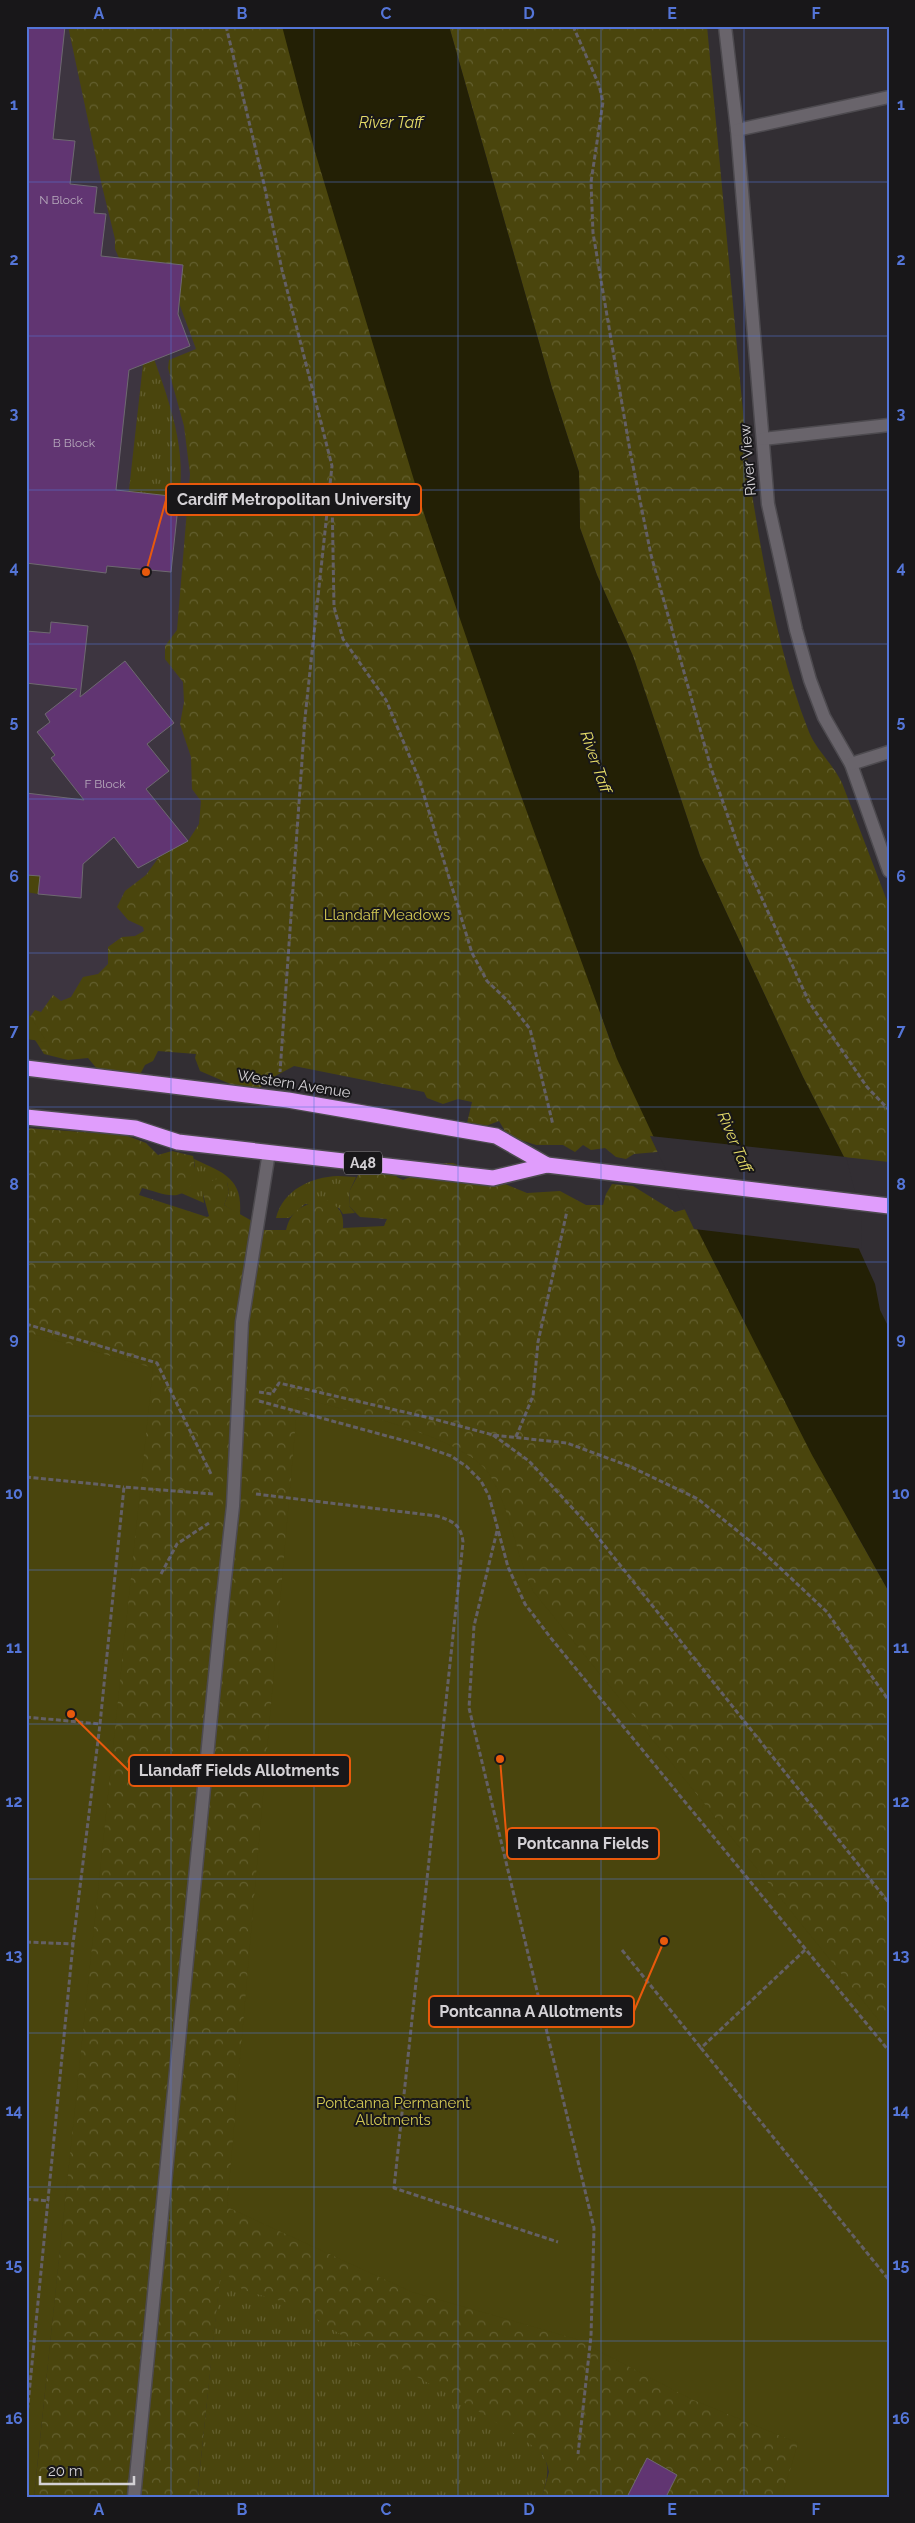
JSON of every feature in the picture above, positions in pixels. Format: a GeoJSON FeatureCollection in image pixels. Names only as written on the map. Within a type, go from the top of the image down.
{"type":"FeatureCollection","features":[{"type":"Feature","properties":{"kind":"highway","name":"Western Avenue"},"geometry":{"type":"LineString","coordinates":[[26,1068],[288,1100],[496,1136],[547,1165]]}},
{"type":"Feature","properties":{"kind":"highway","name":"Western Avenue"},"geometry":{"type":"LineString","coordinates":[[26,1117],[135,1128],[178,1142],[492,1178],[547,1165],[651,1179],[889,1206]]}},
{"type":"Feature","properties":{"kind":"street","name":"River View"},"geometry":{"type":"LineString","coordinates":[[725,26],[737,130],[768,504],[796,630],[824,717],[851,764],[889,871]]}},
{"type":"Feature","properties":{"kind":"street"},"geometry":{"type":"LineString","coordinates":[[737,130],[889,97]]}},
{"type":"Feature","properties":{"kind":"street"},"geometry":{"type":"LineString","coordinates":[[763,439],[889,425]]}},
{"type":"Feature","properties":{"kind":"street"},"geometry":{"type":"LineString","coordinates":[[851,764],[889,752]]}},
{"type":"Feature","properties":{"kind":"street"},"geometry":{"type":"LineString","coordinates":[[134,2497],[221,1615],[229,1559],[244,1302],[269,1152]]}},
{"type":"Feature","properties":{"kind":"path"},"geometry":{"type":"LineString","coordinates":[[226,26],[264,184],[282,270],[331,454],[334,607],[343,639],[390,708],[419,779],[472,953],[487,981],[509,1002],[530,1029],[553,1125]]}},
{"type":"Feature","properties":{"kind":"path"},"geometry":{"type":"LineString","coordinates":[[573,26],[595,76],[603,102],[591,182],[592,225],[630,451],[651,555],[711,768],[740,848],[809,1002],[867,1086],[889,1110]]}},
{"type":"Feature","properties":{"kind":"path"},"geometry":{"type":"LineString","coordinates":[[280,1072],[306,700],[317,592],[332,476]]}},
{"type":"Feature","properties":{"kind":"path"},"geometry":{"type":"LineString","coordinates":[[516,1437],[533,1396],[538,1342],[567,1211]]}},
{"type":"Feature","properties":{"kind":"path"},"geometry":{"type":"LineString","coordinates":[[26,1324],[157,1363],[214,1482]]}},
{"type":"Feature","properties":{"kind":"path"},"geometry":{"type":"LineString","coordinates":[[238,1393],[272,1394],[279,1383],[493,1434],[566,1443],[629,1466],[698,1499],[761,1550],[827,1612],[889,1702]]}},
{"type":"Feature","properties":{"kind":"path"},"geometry":{"type":"LineString","coordinates":[[238,1393],[420,1445],[451,1456],[466,1466],[481,1481],[490,1496],[497,1530],[508,1567],[530,1610],[889,2052]]}},
{"type":"Feature","properties":{"kind":"path"},"geometry":{"type":"LineString","coordinates":[[493,1434],[529,1461],[589,1526],[889,1903]]}},
{"type":"Feature","properties":{"kind":"path"},"geometry":{"type":"LineString","coordinates":[[26,1477],[171,1492],[233,1493],[437,1516],[454,1521],[462,1531],[462,1552],[394,2188],[558,2242]]}},
{"type":"Feature","properties":{"kind":"path"},"geometry":{"type":"LineString","coordinates":[[26,2425],[73,1944],[100,1724],[124,1487]]}},
{"type":"Feature","properties":{"kind":"path"},"geometry":{"type":"LineString","coordinates":[[161,1574],[177,1544],[212,1521]]}},
{"type":"Feature","properties":{"kind":"path"},"geometry":{"type":"LineString","coordinates":[[497,1530],[474,1626],[468,1708],[594,2228],[591,2336],[578,2454]]}},
{"type":"Feature","properties":{"kind":"path"},"geometry":{"type":"LineString","coordinates":[[26,1717],[100,1724]]}},
{"type":"Feature","properties":{"kind":"path"},"geometry":{"type":"LineString","coordinates":[[26,1942],[73,1944]]}},
{"type":"Feature","properties":{"kind":"path"},"geometry":{"type":"LineString","coordinates":[[622,1950],[889,2280]]}},
{"type":"Feature","properties":{"kind":"path"},"geometry":{"type":"LineString","coordinates":[[701,2048],[805,1950]]}},
{"type":"Feature","properties":{"kind":"path"},"geometry":{"type":"LineString","coordinates":[[26,2199],[49,2201]]}},
{"type":"Feature","properties":{"kind":"shaded area"},"geometry":{"type":"Polygon","coordinates":[[[26,26],[182,26],[226,868],[26,1039],[26,26]]]}},
{"type":"Feature","properties":{"kind":"green space","name":"Llandaff Meadows"},"geometry":{"type":"Polygon","coordinates":[[[68,26],[351,26],[600,1012],[613,1049],[631,1053],[669,1148],[657,1152],[634,1154],[626,1159],[616,1157],[605,1148],[591,1150],[583,1145],[575,1152],[563,1145],[536,1145],[508,1136],[499,1121],[478,1129],[467,1123],[472,1102],[458,1099],[443,1104],[427,1098],[424,1092],[294,1066],[268,1080],[261,1087],[249,1092],[200,1071],[195,1058],[196,1054],[158,1051],[153,1061],[145,1065],[136,1082],[98,1070],[88,1058],[68,1060],[44,1054],[30,1032],[27,1021],[35,1010],[41,1012],[53,995],[61,1001],[71,997],[83,977],[98,974],[108,964],[108,947],[122,937],[135,936],[144,931],[143,927],[128,920],[117,907],[125,891],[146,875],[159,857],[188,841],[199,824],[201,801],[192,789],[191,757],[180,724],[184,702],[183,682],[165,659],[165,646],[177,630],[190,474],[184,426],[168,368],[169,360],[196,349],[179,303],[183,265],[119,258],[115,249],[115,239],[68,26]]]}},
{"type":"Feature","properties":{"kind":"green space"},"geometry":{"type":"Polygon","coordinates":[[[449,26],[707,26],[749,476],[772,606],[788,670],[809,732],[842,783],[889,906],[889,1162],[844,1157],[803,1077],[700,856],[633,656],[597,575],[580,528],[579,472],[552,388],[449,26]]]}},
{"type":"Feature","properties":{"kind":"green space"},"geometry":{"type":"Polygon","coordinates":[[[146,337],[173,416],[180,457],[179,497],[128,499],[146,337]]]}},
{"type":"Feature","properties":{"kind":"green space"},"geometry":{"type":"Polygon","coordinates":[[[41,865],[38,894],[26,892],[26,875],[41,865]]]}},
{"type":"Feature","properties":{"kind":"green space"},"geometry":{"type":"Polygon","coordinates":[[[26,1010],[47,1042],[26,1039],[26,1010]]]}},
{"type":"Feature","properties":{"kind":"green space","name":"Pontcanna Permanent Allotments"},"geometry":{"type":"Polygon","coordinates":[[[26,1128],[125,1135],[146,1143],[158,1155],[172,1151],[193,1156],[195,1168],[193,1180],[183,1193],[169,1195],[142,1188],[139,1195],[207,1217],[209,1216],[203,1194],[211,1181],[220,1178],[227,1182],[229,1192],[224,1205],[252,1221],[262,1230],[286,1230],[292,1216],[300,1208],[327,1200],[340,1211],[343,1218],[343,1228],[384,1226],[387,1219],[360,1217],[349,1206],[350,1190],[362,1168],[394,1171],[397,1177],[403,1180],[432,1166],[444,1163],[453,1163],[527,1193],[560,1191],[586,1205],[603,1205],[606,1194],[612,1184],[633,1186],[675,1212],[697,1206],[854,1530],[889,1592],[889,2497],[542,2497],[549,2472],[547,2464],[542,2453],[523,2439],[470,2406],[346,2338],[295,2305],[243,2290],[221,2269],[197,2497],[34,2497],[137,1503],[26,1383],[26,1128]]]}},
{"type":"Feature","properties":{"kind":"green space"},"geometry":{"type":"Polygon","coordinates":[[[194,1159],[223,1173],[235,1185],[240,1203],[240,1215],[224,1205],[229,1192],[227,1182],[203,1194],[204,1203],[181,1193],[186,1190],[195,1166],[194,1159]]]}},
{"type":"Feature","properties":{"kind":"green space"},"geometry":{"type":"Polygon","coordinates":[[[338,1176],[356,1177],[350,1190],[349,1206],[355,1213],[343,1214],[339,1208],[305,1204],[289,1218],[276,1218],[285,1200],[300,1187],[318,1179],[338,1176]]]}},
{"type":"Feature","properties":{"kind":"green space"},"geometry":{"type":"Polygon","coordinates":[[[26,1332],[153,1368],[34,2497],[26,2497],[26,1332]]]}},
{"type":"Feature","properties":{"kind":"green space","name":"Pontcanna Permanent Allotments"},"geometry":{"type":"Polygon","coordinates":[[[298,1397],[372,1417],[430,1436],[476,1460],[489,1474],[503,1502],[533,1591],[889,2033],[889,2497],[782,2497],[798,2443],[691,2399],[576,2339],[412,2292],[227,2207],[298,1397]]]}},
{"type":"Feature","properties":{"kind":"green space"},"geometry":{"type":"Polygon","coordinates":[[[222,2255],[524,2430],[546,2460],[547,2475],[542,2497],[197,2497],[222,2255]]]}},
{"type":"Feature","properties":{"kind":"water","name":"River Taff"},"geometry":{"type":"Polygon","coordinates":[[[282,26],[449,26],[552,388],[579,472],[580,528],[597,575],[633,656],[700,856],[803,1077],[844,1157],[850,1176],[859,1249],[875,1284],[880,1310],[889,1328],[889,1592],[812,1455],[697,1229],[617,1059],[516,782],[426,520],[315,152],[282,26]]]}},
{"type":"Feature","properties":{"kind":"pier"},"geometry":{"type":"Polygon","coordinates":[[[650,1136],[846,1157],[861,1215],[862,1249],[694,1229],[650,1136]]]}},
{"type":"Feature","properties":{"kind":"building"},"geometry":{"type":"Polygon","coordinates":[[[26,26],[65,26],[53,139],[75,141],[70,184],[97,187],[94,213],[106,214],[101,256],[183,265],[178,314],[190,346],[129,370],[116,490],[179,497],[171,572],[107,566],[106,573],[26,563],[26,26]]]}},
{"type":"Feature","properties":{"kind":"building"},"geometry":{"type":"Polygon","coordinates":[[[51,622],[88,626],[80,697],[125,661],[174,723],[147,744],[169,771],[146,789],[188,841],[138,868],[114,837],[83,864],[81,898],[38,894],[40,876],[26,875],[26,793],[84,800],[51,758],[55,755],[37,732],[50,722],[45,714],[77,689],[26,683],[26,631],[50,633],[51,622]]]}},
{"type":"Feature","properties":{"kind":"building"},"geometry":{"type":"Polygon","coordinates":[[[647,2458],[677,2475],[666,2497],[627,2497],[647,2458]]]}},
{"type":"Feature","properties":{"kind":"place","name":"Cardiff Metropolitan University"},"geometry":{"type":"Point","coordinates":[146,572]}},
{"type":"Feature","properties":{"kind":"place","name":"Llandaff Fields Allotments"},"geometry":{"type":"Point","coordinates":[71,1714]}},
{"type":"Feature","properties":{"kind":"place","name":"Pontcanna Fields"},"geometry":{"type":"Point","coordinates":[500,1759]}},
{"type":"Feature","properties":{"kind":"place","name":"Pontcanna A Allotments"},"geometry":{"type":"Point","coordinates":[664,1941]}}]}
